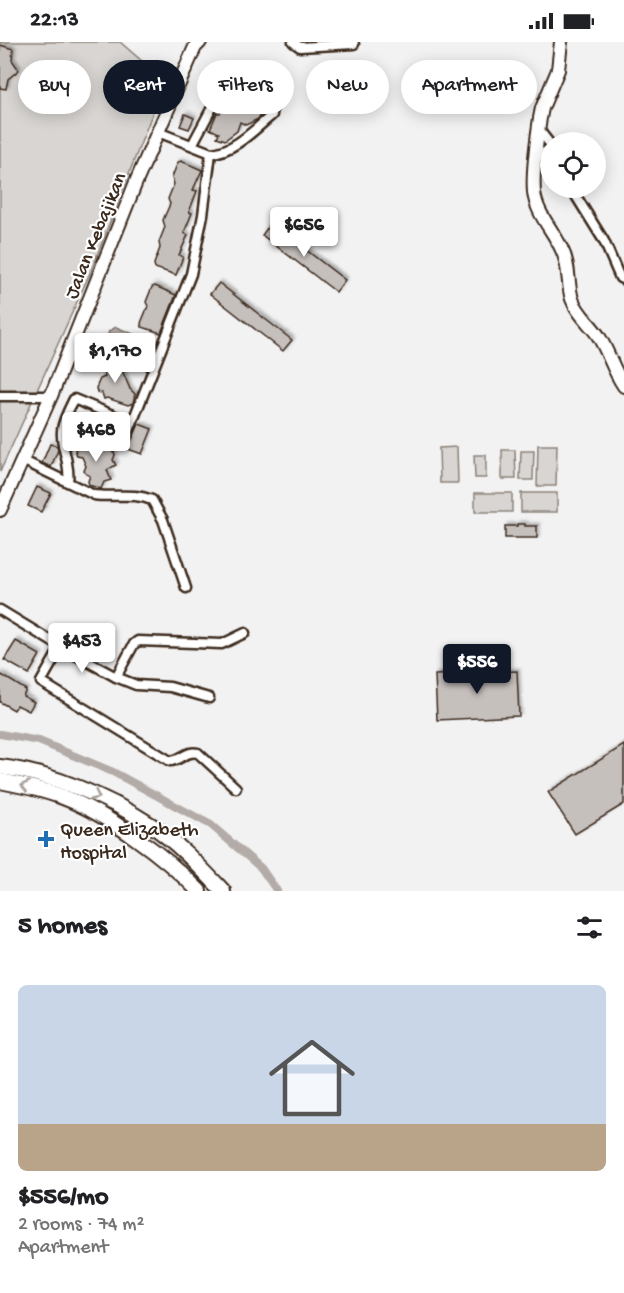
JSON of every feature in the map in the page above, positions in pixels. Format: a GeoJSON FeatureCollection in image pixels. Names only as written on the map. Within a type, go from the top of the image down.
{"type":"FeatureCollection","features":[{"type":"Feature","properties":{"kind":"main road"},"geometry":{"type":"LineString","coordinates":[[0,767],[40,775],[67,791],[163,860],[199,891]]}},
{"type":"Feature","properties":{"kind":"main road"},"geometry":{"type":"LineString","coordinates":[[0,781],[44,790],[67,791],[115,805],[151,825],[186,853],[223,891]]}},
{"type":"Feature","properties":{"kind":"street"},"geometry":{"type":"LineString","coordinates":[[293,42],[300,47],[354,44]]}},
{"type":"Feature","properties":{"kind":"street"},"geometry":{"type":"LineString","coordinates":[[561,42],[558,70],[542,108],[538,130],[534,193],[567,262],[572,297],[580,314],[598,335],[616,375],[624,386]]}},
{"type":"Feature","properties":{"kind":"street","name":"Jalan Kebajikan"},"geometry":{"type":"LineString","coordinates":[[0,510],[51,396],[195,44]]}},
{"type":"Feature","properties":{"kind":"street"},"geometry":{"type":"LineString","coordinates":[[158,132],[211,153],[219,153],[244,138],[272,115],[273,107],[247,92],[223,87],[192,145]]}},
{"type":"Feature","properties":{"kind":"street"},"geometry":{"type":"LineString","coordinates":[[65,419],[122,441],[125,440],[191,274],[203,215],[211,153]]}},
{"type":"Feature","properties":{"kind":"street"},"geometry":{"type":"LineString","coordinates":[[536,159],[540,155]]}},
{"type":"Feature","properties":{"kind":"street"},"geometry":{"type":"LineString","coordinates":[[577,198],[604,242],[620,278],[624,280]]}},
{"type":"Feature","properties":{"kind":"street"},"geometry":{"type":"LineString","coordinates":[[0,396],[51,396]]}},
{"type":"Feature","properties":{"kind":"street"},"geometry":{"type":"LineString","coordinates":[[68,482],[67,454],[62,432],[74,399],[132,423]]}},
{"type":"Feature","properties":{"kind":"street"},"geometry":{"type":"LineString","coordinates":[[22,460],[94,495],[133,494],[152,500],[163,520],[186,588]]}},
{"type":"Feature","properties":{"kind":"street"},"geometry":{"type":"LineString","coordinates":[[0,610],[116,677],[136,685],[170,687],[210,698]]}},
{"type":"Feature","properties":{"kind":"street"},"geometry":{"type":"LineString","coordinates":[[116,677],[134,644],[138,641],[222,644],[245,633]]}},
{"type":"Feature","properties":{"kind":"street"},"geometry":{"type":"LineString","coordinates":[[61,647],[41,682],[170,761],[178,760],[191,752],[198,753],[236,788]]}},
{"type":"Feature","properties":{"kind":"shaded area"},"geometry":{"type":"Polygon","coordinates":[[[0,42],[120,42],[141,60],[103,60],[103,114],[152,114],[91,271],[0,472],[0,42]]]}},
{"type":"Feature","properties":{"kind":"shaded area"},"geometry":{"type":"Polygon","coordinates":[[[116,327],[133,334],[129,344],[123,347],[106,340],[109,331],[116,327]]]}},
{"type":"Feature","properties":{"kind":"shaded area"},"geometry":{"type":"Polygon","coordinates":[[[538,445],[557,445],[556,486],[537,486],[538,445]]]}},
{"type":"Feature","properties":{"kind":"shaded area"},"geometry":{"type":"Polygon","coordinates":[[[457,447],[458,483],[440,483],[439,448],[457,447]]]}},
{"type":"Feature","properties":{"kind":"shaded area"},"geometry":{"type":"Polygon","coordinates":[[[502,450],[515,450],[516,479],[502,479],[502,450]]]}},
{"type":"Feature","properties":{"kind":"shaded area"},"geometry":{"type":"Polygon","coordinates":[[[521,451],[534,451],[533,480],[520,480],[521,451]]]}},
{"type":"Feature","properties":{"kind":"shaded area"},"geometry":{"type":"Polygon","coordinates":[[[474,455],[486,455],[486,478],[475,478],[474,455]]]}},
{"type":"Feature","properties":{"kind":"shaded area"},"geometry":{"type":"Polygon","coordinates":[[[475,493],[512,493],[512,512],[475,512],[475,493]]]}},
{"type":"Feature","properties":{"kind":"shaded area"},"geometry":{"type":"Polygon","coordinates":[[[521,493],[557,493],[557,512],[521,512],[521,493]]]}},
{"type":"Feature","properties":{"kind":"building"},"geometry":{"type":"Polygon","coordinates":[[[0,45],[13,49],[12,60],[18,71],[8,79],[6,89],[0,88],[0,45]]]}},
{"type":"Feature","properties":{"kind":"building"},"geometry":{"type":"Polygon","coordinates":[[[185,114],[194,118],[189,129],[180,126],[185,114]]]}},
{"type":"Feature","properties":{"kind":"building"},"geometry":{"type":"Polygon","coordinates":[[[217,114],[261,114],[258,119],[246,125],[240,122],[237,131],[225,140],[217,137],[219,133],[210,129],[217,114]]]}},
{"type":"Feature","properties":{"kind":"building"},"geometry":{"type":"Polygon","coordinates":[[[181,161],[202,170],[193,190],[197,191],[189,212],[192,213],[184,233],[188,235],[179,255],[183,257],[176,275],[155,268],[154,264],[165,227],[163,220],[170,204],[168,199],[174,184],[172,177],[178,162],[181,161]]]}},
{"type":"Feature","properties":{"kind":"building"},"geometry":{"type":"Polygon","coordinates":[[[271,223],[345,280],[336,292],[262,235],[271,223]]]}},
{"type":"Feature","properties":{"kind":"building"},"geometry":{"type":"Polygon","coordinates":[[[219,283],[292,340],[283,351],[210,294],[219,283]]]}},
{"type":"Feature","properties":{"kind":"building"},"geometry":{"type":"Polygon","coordinates":[[[155,286],[176,295],[161,333],[142,327],[141,323],[148,306],[146,302],[152,287],[155,286]]]}},
{"type":"Feature","properties":{"kind":"building"},"geometry":{"type":"Polygon","coordinates":[[[144,340],[156,345],[146,369],[136,365],[144,340]]]}},
{"type":"Feature","properties":{"kind":"building"},"geometry":{"type":"Polygon","coordinates":[[[121,359],[124,364],[122,370],[130,389],[135,394],[133,403],[128,405],[104,399],[102,393],[97,392],[96,388],[100,379],[105,377],[103,370],[107,362],[121,359]]]}},
{"type":"Feature","properties":{"kind":"building"},"geometry":{"type":"Polygon","coordinates":[[[139,424],[152,429],[142,454],[128,449],[139,424]]]}},
{"type":"Feature","properties":{"kind":"building"},"geometry":{"type":"Polygon","coordinates":[[[83,439],[96,444],[99,450],[104,448],[114,452],[113,460],[116,465],[107,470],[111,480],[104,482],[101,489],[89,485],[90,476],[84,471],[86,466],[82,457],[77,456],[75,449],[81,446],[83,439]]]}},
{"type":"Feature","properties":{"kind":"building"},"geometry":{"type":"Polygon","coordinates":[[[50,444],[57,446],[58,450],[51,467],[42,463],[50,444]]]}},
{"type":"Feature","properties":{"kind":"building"},"geometry":{"type":"Polygon","coordinates":[[[37,487],[51,493],[41,512],[28,506],[37,487]]]}},
{"type":"Feature","properties":{"kind":"building"},"geometry":{"type":"Polygon","coordinates":[[[517,524],[537,526],[537,538],[505,538],[505,526],[517,526],[517,524]]]}},
{"type":"Feature","properties":{"kind":"building"},"geometry":{"type":"Polygon","coordinates":[[[16,641],[40,655],[29,674],[4,660],[16,641]]]}},
{"type":"Feature","properties":{"kind":"building"},"geometry":{"type":"Polygon","coordinates":[[[517,671],[519,716],[437,720],[435,675],[517,671]]]}},
{"type":"Feature","properties":{"kind":"building"},"geometry":{"type":"Polygon","coordinates":[[[0,674],[26,690],[23,696],[34,702],[29,711],[17,705],[14,710],[0,702],[0,674]]]}},
{"type":"Feature","properties":{"kind":"building"},"geometry":{"type":"Polygon","coordinates":[[[624,745],[624,804],[575,834],[548,792],[624,745]]]}},
{"type":"Feature","properties":{"kind":"waterway"},"geometry":{"type":"LineString","coordinates":[[0,734],[39,741],[113,772],[211,825],[261,868],[277,891]]}},
{"type":"Feature","properties":{"kind":"place","name":"Queen Elizabeth Hospital"},"geometry":{"type":"Point","coordinates":[46,839]}}]}
